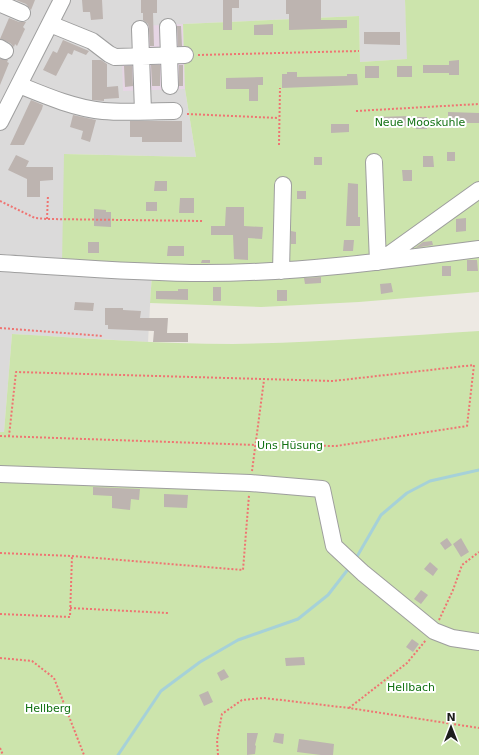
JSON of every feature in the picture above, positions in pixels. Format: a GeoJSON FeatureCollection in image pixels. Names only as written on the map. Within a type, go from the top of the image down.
{"type":"FeatureCollection","features":[{"type":"Feature","properties":{"kind":"street"},"geometry":{"type":"LineString","coordinates":[[0,122],[62,0]]}},
{"type":"Feature","properties":{"kind":"street"},"geometry":{"type":"LineString","coordinates":[[1,3],[22,14]]}},
{"type":"Feature","properties":{"kind":"street"},"geometry":{"type":"LineString","coordinates":[[50,24],[92,41],[115,57],[177,55]]}},
{"type":"Feature","properties":{"kind":"street"},"geometry":{"type":"LineString","coordinates":[[168,27],[177,55],[170,86]]}},
{"type":"Feature","properties":{"kind":"street"},"geometry":{"type":"LineString","coordinates":[[140,29],[143,111]]}},
{"type":"Feature","properties":{"kind":"street"},"geometry":{"type":"LineString","coordinates":[[19,84],[52,98],[77,106],[104,111],[174,111]]}},
{"type":"Feature","properties":{"kind":"street"},"geometry":{"type":"LineString","coordinates":[[374,162],[378,262]]}},
{"type":"Feature","properties":{"kind":"street"},"geometry":{"type":"LineString","coordinates":[[281,271],[283,185]]}},
{"type":"Feature","properties":{"kind":"street"},"geometry":{"type":"LineString","coordinates":[[378,262],[479,190]]}},
{"type":"Feature","properties":{"kind":"street"},"geometry":{"type":"LineString","coordinates":[[0,263],[129,271],[206,273],[281,271],[378,262],[479,250]]}},
{"type":"Feature","properties":{"kind":"street"},"geometry":{"type":"LineString","coordinates":[[0,474],[250,483],[322,489],[334,546],[363,573],[434,630],[452,638],[479,642]]}},
{"type":"Feature","properties":{"kind":"path"},"geometry":{"type":"LineString","coordinates":[[177,55],[359,51]]}},
{"type":"Feature","properties":{"kind":"path"},"geometry":{"type":"LineString","coordinates":[[279,144],[280,88]]}},
{"type":"Feature","properties":{"kind":"path"},"geometry":{"type":"LineString","coordinates":[[356,111],[479,104]]}},
{"type":"Feature","properties":{"kind":"path"},"geometry":{"type":"LineString","coordinates":[[174,111],[184,114],[279,118]]}},
{"type":"Feature","properties":{"kind":"path"},"geometry":{"type":"LineString","coordinates":[[47,220],[48,195]]}},
{"type":"Feature","properties":{"kind":"path"},"geometry":{"type":"LineString","coordinates":[[0,201],[35,218],[47,220],[203,221]]}},
{"type":"Feature","properties":{"kind":"path"},"geometry":{"type":"LineString","coordinates":[[0,328],[103,336]]}},
{"type":"Feature","properties":{"kind":"path"},"geometry":{"type":"LineString","coordinates":[[0,436],[256,445],[336,446],[467,426],[474,364],[333,381],[16,372],[9,436]]}},
{"type":"Feature","properties":{"kind":"path"},"geometry":{"type":"LineString","coordinates":[[0,553],[72,556],[243,570],[250,483],[264,380]]}},
{"type":"Feature","properties":{"kind":"path"},"geometry":{"type":"LineString","coordinates":[[0,614],[70,617],[72,556]]}},
{"type":"Feature","properties":{"kind":"path"},"geometry":{"type":"LineString","coordinates":[[70,608],[168,613]]}},
{"type":"Feature","properties":{"kind":"path"},"geometry":{"type":"LineString","coordinates":[[0,658],[32,661],[54,678],[84,755]]}},
{"type":"Feature","properties":{"kind":"path"},"geometry":{"type":"LineString","coordinates":[[218,755],[217,740],[222,714],[242,700],[264,698],[349,708],[479,728]]}},
{"type":"Feature","properties":{"kind":"path"},"geometry":{"type":"LineString","coordinates":[[0,748],[3,755]]}},
{"type":"Feature","properties":{"kind":"shaded area"},"geometry":{"type":"Polygon","coordinates":[[[0,0],[405,0],[408,59],[360,62],[359,16],[183,24],[185,89],[196,157],[64,154],[152,270],[148,342],[12,334],[4,432],[0,432],[0,0]]]}},
{"type":"Feature","properties":{"kind":"shaded area"},"geometry":{"type":"Polygon","coordinates":[[[183,24],[185,89],[123,91],[122,60],[137,59],[140,26],[183,24]]]}},
{"type":"Feature","properties":{"kind":"green space","name":"Neue Mooskuhle"},"geometry":{"type":"Polygon","coordinates":[[[405,0],[479,0],[479,292],[359,302],[261,307],[150,303],[152,274],[290,267],[62,264],[64,154],[196,157],[185,89],[183,24],[359,16],[360,62],[407,59],[405,0]]]}},
{"type":"Feature","properties":{"kind":"green space"},"geometry":{"type":"Polygon","coordinates":[[[479,331],[479,755],[0,755],[0,432],[4,432],[12,334],[150,342],[233,344],[325,341],[479,331]]]}},
{"type":"Feature","properties":{"kind":"building"},"geometry":{"type":"Polygon","coordinates":[[[16,0],[35,0],[31,10],[26,4],[16,0]]]}},
{"type":"Feature","properties":{"kind":"building"},"geometry":{"type":"Polygon","coordinates":[[[82,0],[102,0],[103,19],[91,20],[90,12],[83,12],[82,0]]]}},
{"type":"Feature","properties":{"kind":"building"},"geometry":{"type":"Polygon","coordinates":[[[141,0],[157,0],[157,13],[153,13],[154,46],[150,46],[148,24],[143,20],[143,13],[141,13],[141,0]]]}},
{"type":"Feature","properties":{"kind":"building"},"geometry":{"type":"Polygon","coordinates":[[[223,0],[239,0],[239,8],[232,8],[232,30],[223,30],[223,0]]]}},
{"type":"Feature","properties":{"kind":"building"},"geometry":{"type":"Polygon","coordinates":[[[286,0],[321,0],[321,20],[347,20],[347,28],[289,30],[289,14],[286,14],[286,0]]]}},
{"type":"Feature","properties":{"kind":"building"},"geometry":{"type":"Polygon","coordinates":[[[9,18],[19,22],[26,22],[23,27],[25,29],[17,46],[15,44],[14,47],[10,43],[0,39],[9,18]]]}},
{"type":"Feature","properties":{"kind":"building"},"geometry":{"type":"Polygon","coordinates":[[[273,24],[273,35],[254,35],[254,25],[273,24]]]}},
{"type":"Feature","properties":{"kind":"building"},"geometry":{"type":"Polygon","coordinates":[[[177,26],[181,26],[182,46],[178,46],[177,26]]]}},
{"type":"Feature","properties":{"kind":"building"},"geometry":{"type":"Polygon","coordinates":[[[364,32],[400,32],[400,45],[364,44],[364,32]]]}},
{"type":"Feature","properties":{"kind":"building"},"geometry":{"type":"Polygon","coordinates":[[[63,40],[89,51],[86,55],[74,50],[72,55],[68,53],[56,76],[43,70],[53,51],[57,53],[63,40]]]}},
{"type":"Feature","properties":{"kind":"building"},"geometry":{"type":"Polygon","coordinates":[[[0,59],[8,60],[7,62],[9,63],[0,85],[0,59]]]}},
{"type":"Feature","properties":{"kind":"building"},"geometry":{"type":"Polygon","coordinates":[[[92,60],[101,60],[107,64],[107,87],[118,86],[119,98],[104,99],[104,101],[92,100],[92,60]]]}},
{"type":"Feature","properties":{"kind":"building"},"geometry":{"type":"Polygon","coordinates":[[[459,60],[459,75],[449,75],[449,73],[423,73],[423,65],[449,65],[449,61],[459,60]]]}},
{"type":"Feature","properties":{"kind":"building"},"geometry":{"type":"Polygon","coordinates":[[[151,65],[160,65],[160,86],[152,86],[151,65]]]}},
{"type":"Feature","properties":{"kind":"building"},"geometry":{"type":"Polygon","coordinates":[[[179,65],[183,65],[183,86],[179,86],[179,65]]]}},
{"type":"Feature","properties":{"kind":"building"},"geometry":{"type":"Polygon","coordinates":[[[124,66],[132,66],[133,86],[125,87],[124,66]]]}},
{"type":"Feature","properties":{"kind":"building"},"geometry":{"type":"Polygon","coordinates":[[[365,66],[379,66],[379,78],[365,78],[365,66]]]}},
{"type":"Feature","properties":{"kind":"building"},"geometry":{"type":"Polygon","coordinates":[[[397,66],[412,66],[412,77],[397,77],[397,66]]]}},
{"type":"Feature","properties":{"kind":"building"},"geometry":{"type":"Polygon","coordinates":[[[287,72],[297,72],[297,77],[347,76],[347,74],[357,74],[358,85],[282,88],[282,74],[287,74],[287,72]]]}},
{"type":"Feature","properties":{"kind":"building"},"geometry":{"type":"Polygon","coordinates":[[[263,77],[263,85],[258,85],[258,101],[249,101],[249,89],[226,89],[226,78],[263,77]]]}},
{"type":"Feature","properties":{"kind":"building"},"geometry":{"type":"Polygon","coordinates":[[[31,100],[43,105],[42,109],[24,145],[10,145],[31,100]]]}},
{"type":"Feature","properties":{"kind":"building"},"geometry":{"type":"Polygon","coordinates":[[[448,112],[479,113],[479,123],[448,123],[448,112]]]}},
{"type":"Feature","properties":{"kind":"building"},"geometry":{"type":"Polygon","coordinates":[[[73,115],[96,120],[90,142],[81,139],[83,131],[70,127],[73,115]]]}},
{"type":"Feature","properties":{"kind":"building"},"geometry":{"type":"Polygon","coordinates":[[[378,117],[427,117],[427,129],[416,129],[416,126],[378,126],[378,117]]]}},
{"type":"Feature","properties":{"kind":"building"},"geometry":{"type":"Polygon","coordinates":[[[130,121],[182,121],[182,142],[142,142],[142,137],[130,137],[130,121]]]}},
{"type":"Feature","properties":{"kind":"building"},"geometry":{"type":"Polygon","coordinates":[[[331,124],[349,124],[349,132],[331,133],[331,124]]]}},
{"type":"Feature","properties":{"kind":"building"},"geometry":{"type":"Polygon","coordinates":[[[447,152],[455,152],[455,161],[447,161],[447,152]]]}},
{"type":"Feature","properties":{"kind":"building"},"geometry":{"type":"Polygon","coordinates":[[[16,155],[29,161],[26,167],[53,167],[53,180],[40,181],[40,197],[27,197],[27,179],[8,170],[16,155]]]}},
{"type":"Feature","properties":{"kind":"building"},"geometry":{"type":"Polygon","coordinates":[[[423,156],[433,156],[434,167],[423,167],[423,156]]]}},
{"type":"Feature","properties":{"kind":"building"},"geometry":{"type":"Polygon","coordinates":[[[314,157],[322,157],[322,165],[314,165],[314,157]]]}},
{"type":"Feature","properties":{"kind":"building"},"geometry":{"type":"Polygon","coordinates":[[[402,170],[412,170],[412,181],[403,181],[402,170]]]}},
{"type":"Feature","properties":{"kind":"building"},"geometry":{"type":"Polygon","coordinates":[[[155,181],[167,181],[167,191],[154,191],[155,181]]]}},
{"type":"Feature","properties":{"kind":"building"},"geometry":{"type":"Polygon","coordinates":[[[348,183],[358,184],[358,217],[360,217],[360,226],[346,226],[348,183]]]}},
{"type":"Feature","properties":{"kind":"building"},"geometry":{"type":"Polygon","coordinates":[[[297,191],[306,191],[306,199],[297,199],[297,191]]]}},
{"type":"Feature","properties":{"kind":"building"},"geometry":{"type":"Polygon","coordinates":[[[180,198],[194,198],[194,213],[179,213],[180,198]]]}},
{"type":"Feature","properties":{"kind":"building"},"geometry":{"type":"Polygon","coordinates":[[[146,202],[157,202],[157,211],[146,211],[146,202]]]}},
{"type":"Feature","properties":{"kind":"building"},"geometry":{"type":"Polygon","coordinates":[[[226,207],[244,207],[244,226],[263,227],[262,239],[248,238],[248,260],[234,259],[233,235],[211,235],[211,226],[225,226],[226,207]]]}},
{"type":"Feature","properties":{"kind":"building"},"geometry":{"type":"Polygon","coordinates":[[[94,209],[111,212],[111,227],[94,226],[94,209]]]}},
{"type":"Feature","properties":{"kind":"building"},"geometry":{"type":"Polygon","coordinates":[[[466,218],[466,231],[456,232],[456,219],[466,218]]]}},
{"type":"Feature","properties":{"kind":"building"},"geometry":{"type":"Polygon","coordinates":[[[291,231],[296,232],[296,244],[291,244],[291,231]]]}},
{"type":"Feature","properties":{"kind":"building"},"geometry":{"type":"Polygon","coordinates":[[[344,240],[354,240],[353,251],[343,251],[344,240]]]}},
{"type":"Feature","properties":{"kind":"building"},"geometry":{"type":"Polygon","coordinates":[[[432,241],[433,245],[415,248],[423,242],[432,241]]]}},
{"type":"Feature","properties":{"kind":"building"},"geometry":{"type":"Polygon","coordinates":[[[88,242],[99,242],[99,253],[88,253],[88,242]]]}},
{"type":"Feature","properties":{"kind":"building"},"geometry":{"type":"Polygon","coordinates":[[[168,246],[184,246],[184,256],[167,256],[168,246]]]}},
{"type":"Feature","properties":{"kind":"building"},"geometry":{"type":"Polygon","coordinates":[[[202,260],[210,260],[210,263],[201,263],[202,260]]]}},
{"type":"Feature","properties":{"kind":"building"},"geometry":{"type":"Polygon","coordinates":[[[467,260],[477,260],[478,271],[467,271],[467,260]]]}},
{"type":"Feature","properties":{"kind":"building"},"geometry":{"type":"Polygon","coordinates":[[[442,266],[451,266],[451,276],[442,276],[442,266]]]}},
{"type":"Feature","properties":{"kind":"building"},"geometry":{"type":"Polygon","coordinates":[[[321,277],[321,283],[305,284],[304,278],[321,277]]]}},
{"type":"Feature","properties":{"kind":"building"},"geometry":{"type":"Polygon","coordinates":[[[391,283],[393,292],[381,294],[380,284],[391,283]]]}},
{"type":"Feature","properties":{"kind":"building"},"geometry":{"type":"Polygon","coordinates":[[[213,287],[221,287],[221,301],[213,301],[213,287]]]}},
{"type":"Feature","properties":{"kind":"building"},"geometry":{"type":"Polygon","coordinates":[[[178,289],[188,289],[188,300],[156,299],[156,291],[178,291],[178,289]]]}},
{"type":"Feature","properties":{"kind":"building"},"geometry":{"type":"Polygon","coordinates":[[[277,290],[287,290],[287,301],[277,301],[277,290]]]}},
{"type":"Feature","properties":{"kind":"building"},"geometry":{"type":"Polygon","coordinates":[[[75,302],[94,303],[93,311],[74,310],[75,302]]]}},
{"type":"Feature","properties":{"kind":"building"},"geometry":{"type":"Polygon","coordinates":[[[105,308],[123,308],[123,310],[141,311],[140,318],[168,318],[167,333],[188,333],[188,342],[153,342],[154,331],[108,329],[108,325],[105,325],[105,308]]]}},
{"type":"Feature","properties":{"kind":"building"},"geometry":{"type":"Polygon","coordinates":[[[93,487],[140,489],[139,500],[131,499],[130,510],[112,508],[112,496],[93,495],[93,487]]]}},
{"type":"Feature","properties":{"kind":"building"},"geometry":{"type":"Polygon","coordinates":[[[164,494],[188,495],[187,508],[164,507],[164,494]]]}},
{"type":"Feature","properties":{"kind":"building"},"geometry":{"type":"Polygon","coordinates":[[[447,538],[452,545],[445,550],[440,543],[447,538]]]}},
{"type":"Feature","properties":{"kind":"building"},"geometry":{"type":"Polygon","coordinates":[[[461,538],[469,552],[461,557],[453,544],[461,538]]]}},
{"type":"Feature","properties":{"kind":"building"},"geometry":{"type":"Polygon","coordinates":[[[430,562],[438,569],[433,576],[424,569],[430,562]]]}},
{"type":"Feature","properties":{"kind":"building"},"geometry":{"type":"Polygon","coordinates":[[[421,590],[428,595],[421,604],[414,599],[421,590]]]}},
{"type":"Feature","properties":{"kind":"building"},"geometry":{"type":"Polygon","coordinates":[[[412,639],[419,644],[413,652],[406,647],[412,639]]]}},
{"type":"Feature","properties":{"kind":"building"},"geometry":{"type":"Polygon","coordinates":[[[304,657],[305,665],[286,666],[285,658],[304,657]]]}},
{"type":"Feature","properties":{"kind":"building"},"geometry":{"type":"Polygon","coordinates":[[[224,669],[229,677],[221,681],[217,673],[224,669]]]}},
{"type":"Feature","properties":{"kind":"building"},"geometry":{"type":"Polygon","coordinates":[[[208,691],[213,702],[204,706],[199,695],[208,691]]]}},
{"type":"Feature","properties":{"kind":"building"},"geometry":{"type":"Polygon","coordinates":[[[247,733],[258,733],[255,745],[255,754],[247,755],[247,733]]]}},
{"type":"Feature","properties":{"kind":"building"},"geometry":{"type":"Polygon","coordinates":[[[275,733],[284,734],[283,744],[273,742],[275,733]]]}},
{"type":"Feature","properties":{"kind":"building"},"geometry":{"type":"Polygon","coordinates":[[[299,739],[334,744],[333,755],[297,752],[299,739]]]}},
{"type":"Feature","properties":{"kind":"waterway","name":"Hellbach"},"geometry":{"type":"LineString","coordinates":[[355,560],[381,515],[407,493],[430,481],[479,470]]}},
{"type":"Feature","properties":{"kind":"waterway","name":"Hellbach"},"geometry":{"type":"LineString","coordinates":[[118,755],[161,691],[200,662],[238,640],[298,619],[328,595],[349,568]]}},
{"type":"Feature","properties":{"kind":"park label","name":"Uns Hüsung"},"geometry":{"type":"Point","coordinates":[290,445]}},
{"type":"Feature","properties":{"kind":"park label","name":"Hellberg"},"geometry":{"type":"Point","coordinates":[48,708]}}]}
